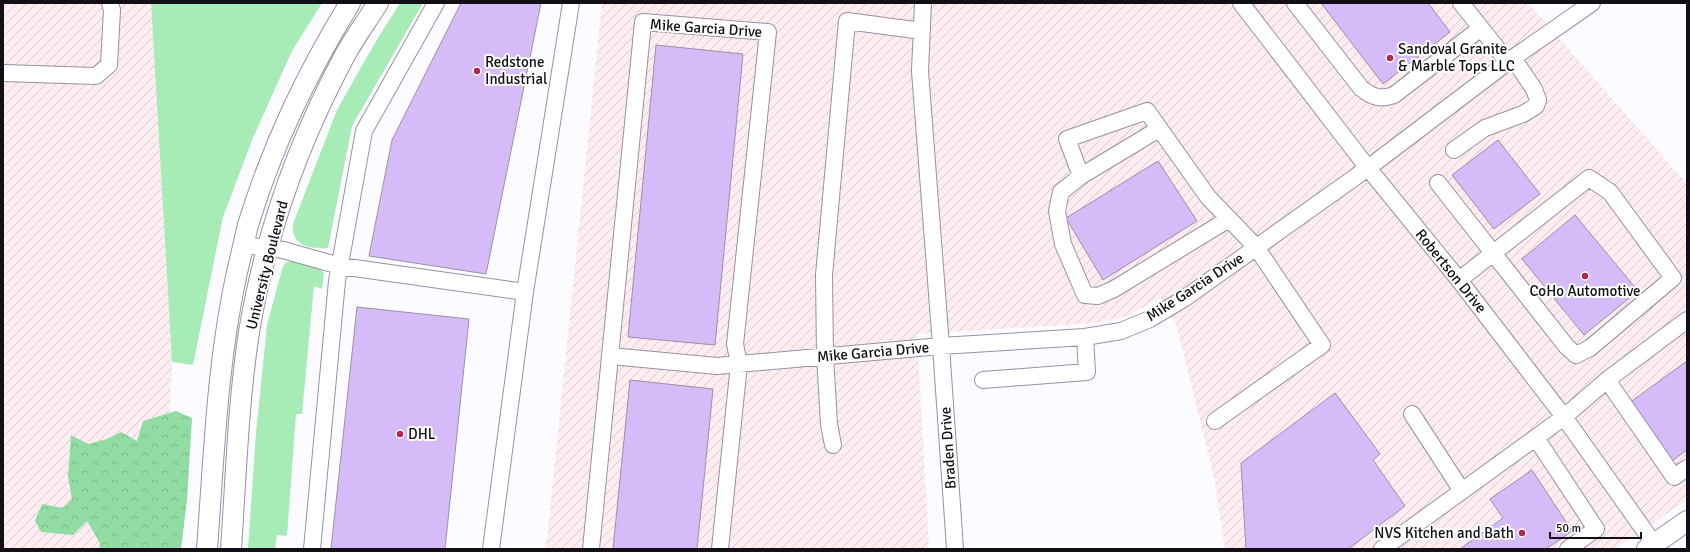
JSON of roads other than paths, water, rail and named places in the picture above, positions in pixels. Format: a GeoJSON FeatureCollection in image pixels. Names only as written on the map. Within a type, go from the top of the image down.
{"type":"FeatureCollection","features":[{"type":"Feature","properties":{"kind":"main road","name":"University Boulevard"},"geometry":{"type":"LineString","coordinates":[[207,549],[219,381],[232,298],[248,226],[268,166],[294,103],[316,61],[350,3]]}},
{"type":"Feature","properties":{"kind":"main road","name":"University Boulevard"},"geometry":{"type":"LineString","coordinates":[[231,549],[237,450],[245,368],[255,302],[268,248],[293,166],[345,56],[378,3]]}},
{"type":"Feature","properties":{"kind":"main road"},"geometry":{"type":"LineString","coordinates":[[1651,547],[1687,521]]}},
{"type":"Feature","properties":{"kind":"street"},"geometry":{"type":"LineString","coordinates":[[3,73],[96,76],[109,65],[112,10],[110,3]]}},
{"type":"Feature","properties":{"kind":"street"},"geometry":{"type":"LineString","coordinates":[[312,549],[337,281],[364,131],[436,3]]}},
{"type":"Feature","properties":{"kind":"street"},"geometry":{"type":"LineString","coordinates":[[491,549],[525,292],[571,3]]}},
{"type":"Feature","properties":{"kind":"street","name":"Braden Drive"},"geometry":{"type":"LineString","coordinates":[[923,3],[920,71],[942,346],[954,549]]}},
{"type":"Feature","properties":{"kind":"street","name":"Robertson Drive"},"geometry":{"type":"LineString","coordinates":[[1242,3],[1368,168],[1459,280],[1564,417],[1651,547]]}},
{"type":"Feature","properties":{"kind":"street"},"geometry":{"type":"LineString","coordinates":[[1295,3],[1361,88],[1371,96],[1383,99],[1394,95],[1481,28]]}},
{"type":"Feature","properties":{"kind":"street"},"geometry":{"type":"LineString","coordinates":[[1454,150],[1485,128],[1523,114],[1536,106],[1538,100],[1534,89],[1511,60],[1481,28],[1461,3]]}},
{"type":"Feature","properties":{"kind":"street","name":"Mike Garcia Drive"},"geometry":{"type":"LineString","coordinates":[[611,356],[717,366],[942,346],[1085,337],[1121,331],[1150,320],[1184,298],[1368,168],[1511,60],[1592,3]]}},
{"type":"Feature","properties":{"kind":"street"},"geometry":{"type":"LineString","coordinates":[[833,445],[829,424],[825,356],[824,275],[847,21],[922,31]]}},
{"type":"Feature","properties":{"kind":"street","name":"Mike Garcia Drive"},"geometry":{"type":"LineString","coordinates":[[591,549],[643,22],[768,32],[735,344],[739,364],[720,549]]}},
{"type":"Feature","properties":{"kind":"street"},"geometry":{"type":"LineString","coordinates":[[1081,176],[1067,139],[1147,111],[1208,197],[1256,247],[1322,345],[1215,421]]}},
{"type":"Feature","properties":{"kind":"street"},"geometry":{"type":"LineString","coordinates":[[1159,129],[1081,176],[1061,192],[1057,211],[1063,244],[1085,295],[1098,296],[1114,290],[1229,218]]}},
{"type":"Feature","properties":{"kind":"street"},"geometry":{"type":"LineString","coordinates":[[1438,183],[1493,253],[1567,347],[1576,355],[1590,348],[1673,278],[1610,192],[1589,178],[1493,253],[1459,280]]}},
{"type":"Feature","properties":{"kind":"street"},"geometry":{"type":"LineString","coordinates":[[244,245],[298,254],[340,266],[525,292]]}},
{"type":"Feature","properties":{"kind":"street"},"geometry":{"type":"LineString","coordinates":[[1382,549],[1564,417],[1607,380],[1687,320]]}},
{"type":"Feature","properties":{"kind":"street"},"geometry":{"type":"LineString","coordinates":[[983,380],[1087,372],[1085,337]]}},
{"type":"Feature","properties":{"kind":"street"},"geometry":{"type":"LineString","coordinates":[[1607,380],[1674,477],[1687,468]]}},
{"type":"Feature","properties":{"kind":"street"},"geometry":{"type":"LineString","coordinates":[[1412,414],[1462,491]]}},
{"type":"Feature","properties":{"kind":"street"},"geometry":{"type":"LineString","coordinates":[[1536,438],[1596,529],[1568,549]]}},
{"type":"Feature","properties":{"kind":"place","name":"Sandoval Granite & Marble Tops LLC"},"geometry":{"type":"Point","coordinates":[1390,58]}},
{"type":"Feature","properties":{"kind":"place","name":"Redstone Industrial"},"geometry":{"type":"Point","coordinates":[477,71]}},
{"type":"Feature","properties":{"kind":"place","name":"CoHo Automotive"},"geometry":{"type":"Point","coordinates":[1585,276]}},
{"type":"Feature","properties":{"kind":"place","name":"DHL"},"geometry":{"type":"Point","coordinates":[400,434]}},
{"type":"Feature","properties":{"kind":"place","name":"NVS Kitchen and Bath"},"geometry":{"type":"Point","coordinates":[1522,533]}}]}
